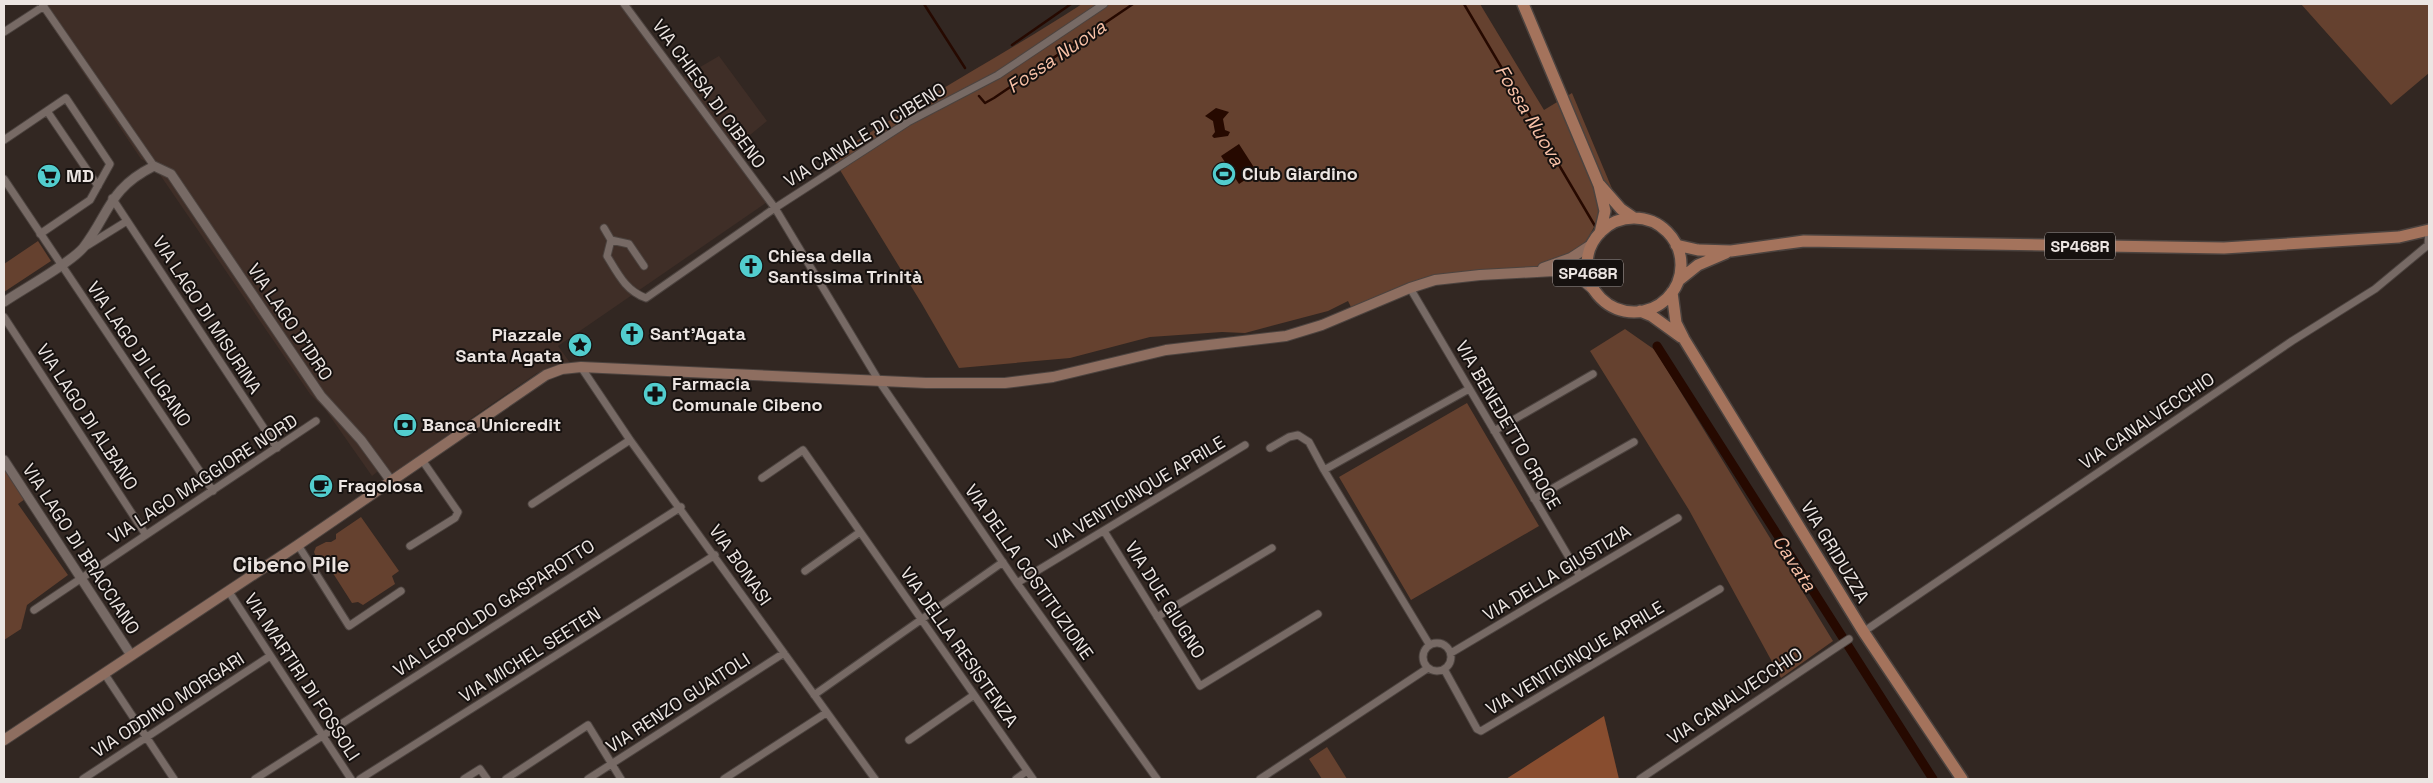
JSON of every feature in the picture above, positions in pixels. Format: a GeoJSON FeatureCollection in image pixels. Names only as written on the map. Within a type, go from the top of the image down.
{"type":"FeatureCollection","features":[{"type":"Feature","properties":{"kind":"main road"},"geometry":{"type":"LineString","coordinates":[[1523,4],[1599,185],[1605,211],[1600,233]]}},
{"type":"Feature","properties":{"kind":"main road"},"geometry":{"type":"LineString","coordinates":[[1599,185],[1621,209],[1634,218]]}},
{"type":"Feature","properties":{"kind":"main road","name":"SP468R"},"geometry":{"type":"LineString","coordinates":[[1634,218],[1647,220],[1659,225],[1669,234],[1676,245],[1681,269],[1678,281],[1664,302],[1640,312],[1615,308],[1604,301],[1596,292],[1588,269],[1592,245],[1600,233],[1615,222],[1634,218]]}},
{"type":"Feature","properties":{"kind":"main road","name":"SP468R"},"geometry":{"type":"LineString","coordinates":[[1676,245],[1698,250],[1731,251],[1804,241],[2224,248],[2399,237],[2429,230]]}},
{"type":"Feature","properties":{"kind":"main road"},"geometry":{"type":"LineString","coordinates":[[1534,271],[1571,258],[1592,245]]}},
{"type":"Feature","properties":{"kind":"main road","name":"SP468R"},"geometry":{"type":"LineString","coordinates":[[1678,281],[1698,265],[1731,251]]}},
{"type":"Feature","properties":{"kind":"main road"},"geometry":{"type":"LineString","coordinates":[[4,740],[298,545],[546,375],[562,369],[581,367],[878,381],[959,384],[1005,383],[1053,377],[1166,350],[1265,340],[1286,336],[1322,325],[1410,288],[1435,280],[1534,271],[1569,274],[1582,280],[1596,292]]}},
{"type":"Feature","properties":{"kind":"main road","name":"VIA GRIDUZZA"},"geometry":{"type":"LineString","coordinates":[[1672,292],[1676,324],[1684,339],[1863,631],[1962,779]]}},
{"type":"Feature","properties":{"kind":"main road","name":"VIA GRIDUZZA"},"geometry":{"type":"LineString","coordinates":[[1640,312],[1652,316],[1684,339]]}},
{"type":"Feature","properties":{"kind":"street","name":"VIA CHIESA DI CIBENO"},"geometry":{"type":"LineString","coordinates":[[624,4],[775,208],[878,381]]}},
{"type":"Feature","properties":{"kind":"street","name":"VIA CANALE DI CIBENO"},"geometry":{"type":"LineString","coordinates":[[611,240],[607,256],[626,286],[635,294],[646,298],[775,208],[908,122],[998,75],[1104,4]]}},
{"type":"Feature","properties":{"kind":"street"},"geometry":{"type":"LineString","coordinates":[[4,32],[43,5],[154,166],[136,175],[112,198],[82,248]]}},
{"type":"Feature","properties":{"kind":"street"},"geometry":{"type":"LineString","coordinates":[[4,140],[66,98],[110,164],[90,200],[40,234]]}},
{"type":"Feature","properties":{"kind":"street"},"geometry":{"type":"LineString","coordinates":[[47,111],[98,186]]}},
{"type":"Feature","properties":{"kind":"street","name":"VIA LAGO D'IDRO"},"geometry":{"type":"LineString","coordinates":[[154,166],[171,174],[321,396],[361,440],[391,481]]}},
{"type":"Feature","properties":{"kind":"street","name":"VIA LAGO DI LUGANO"},"geometry":{"type":"LineString","coordinates":[[5,184],[213,491]]}},
{"type":"Feature","properties":{"kind":"street","name":"VIA LAGO DI MISURINA"},"geometry":{"type":"LineString","coordinates":[[112,198],[277,448]]}},
{"type":"Feature","properties":{"kind":"street"},"geometry":{"type":"LineString","coordinates":[[4,302],[82,248],[127,221]]}},
{"type":"Feature","properties":{"kind":"street"},"geometry":{"type":"LineString","coordinates":[[604,228],[611,240],[630,244],[644,266]]}},
{"type":"Feature","properties":{"kind":"street","name":"VIA CANALVECCHIO"},"geometry":{"type":"LineString","coordinates":[[1869,628],[2292,341],[2375,289],[2428,245],[2429,230]]}},
{"type":"Feature","properties":{"kind":"street","name":"VIA BENEDETTO CROCE"},"geometry":{"type":"LineString","coordinates":[[1410,288],[1580,576]]}},
{"type":"Feature","properties":{"kind":"street","name":"VIA LAGO DI ALBANO"},"geometry":{"type":"LineString","coordinates":[[4,317],[146,534]]}},
{"type":"Feature","properties":{"kind":"street","name":"VIA BONASI"},"geometry":{"type":"LineString","coordinates":[[581,367],[630,440],[715,555],[872,778]]}},
{"type":"Feature","properties":{"kind":"street"},"geometry":{"type":"LineString","coordinates":[[1494,431],[1593,374]]}},
{"type":"Feature","properties":{"kind":"street","name":"VIA DELLA COSTITUZIONE"},"geometry":{"type":"LineString","coordinates":[[878,381],[1003,562],[1157,779]]}},
{"type":"Feature","properties":{"kind":"street"},"geometry":{"type":"LineString","coordinates":[[1324,470],[1469,389]]}},
{"type":"Feature","properties":{"kind":"street","name":"VIA LAGO MAGGIORE NORD"},"geometry":{"type":"LineString","coordinates":[[34,610],[316,422]]}},
{"type":"Feature","properties":{"kind":"street"},"geometry":{"type":"LineString","coordinates":[[1270,448],[1289,437],[1298,436],[1309,442],[1429,644]]}},
{"type":"Feature","properties":{"kind":"street"},"geometry":{"type":"LineString","coordinates":[[532,504],[630,440]]}},
{"type":"Feature","properties":{"kind":"street"},"geometry":{"type":"LineString","coordinates":[[1534,499],[1634,442]]}},
{"type":"Feature","properties":{"kind":"street","name":"VIA VENTICINQUE APRILE"},"geometry":{"type":"LineString","coordinates":[[1018,583],[1246,445]]}},
{"type":"Feature","properties":{"kind":"street","name":"VIA DELLA RESISTENZA"},"geometry":{"type":"LineString","coordinates":[[762,478],[804,450],[1033,779]]}},
{"type":"Feature","properties":{"kind":"street","name":"VIA LAGO DI BRACCIANO"},"geometry":{"type":"LineString","coordinates":[[4,460],[131,655]]}},
{"type":"Feature","properties":{"kind":"street"},"geometry":{"type":"LineString","coordinates":[[410,546],[455,518],[458,512],[422,460]]}},
{"type":"Feature","properties":{"kind":"street","name":"VIA LEOPOLDO GASPAROTTO"},"geometry":{"type":"LineString","coordinates":[[255,779],[680,507]]}},
{"type":"Feature","properties":{"kind":"street","name":"VIA DELLA GIUSTIZIA"},"geometry":{"type":"LineString","coordinates":[[1451,653],[1678,518]]}},
{"type":"Feature","properties":{"kind":"street","name":"VIA DUE GIUGNO"},"geometry":{"type":"LineString","coordinates":[[1104,531],[1200,686],[1318,614]]}},
{"type":"Feature","properties":{"kind":"street"},"geometry":{"type":"LineString","coordinates":[[805,571],[860,532]]}},
{"type":"Feature","properties":{"kind":"street"},"geometry":{"type":"LineString","coordinates":[[298,545],[349,626],[401,591]]}},
{"type":"Feature","properties":{"kind":"street"},"geometry":{"type":"LineString","coordinates":[[1158,618],[1272,548]]}},
{"type":"Feature","properties":{"kind":"street","name":"VIA MICHEL SEETEN"},"geometry":{"type":"LineString","coordinates":[[360,779],[715,555]]}},
{"type":"Feature","properties":{"kind":"street"},"geometry":{"type":"LineString","coordinates":[[814,695],[920,618],[1003,562]]}},
{"type":"Feature","properties":{"kind":"street","name":"VIA VENTICINQUE APRILE"},"geometry":{"type":"LineString","coordinates":[[1444,669],[1477,729],[1481,731],[1720,589]]}},
{"type":"Feature","properties":{"kind":"street","name":"VIA MARTIRI DI FOSSOLI"},"geometry":{"type":"LineString","coordinates":[[228,592],[351,779]]}},
{"type":"Feature","properties":{"kind":"street","name":"VIA CANALVECCHIO"},"geometry":{"type":"LineString","coordinates":[[1640,779],[1849,639]]}},
{"type":"Feature","properties":{"kind":"street"},"geometry":{"type":"LineString","coordinates":[[1429,644],[1442,644],[1451,653],[1449,665],[1444,669],[1439,671],[1428,668],[1422,659],[1423,653],[1429,644]]}},
{"type":"Feature","properties":{"kind":"street","name":"VIA RENZO GUAITOLI"},"geometry":{"type":"LineString","coordinates":[[588,779],[784,653]]}},
{"type":"Feature","properties":{"kind":"street","name":"VIA ODDINO MORGARI"},"geometry":{"type":"LineString","coordinates":[[83,779],[270,656]]}},
{"type":"Feature","properties":{"kind":"street"},"geometry":{"type":"LineString","coordinates":[[1260,779],[1428,668]]}},
{"type":"Feature","properties":{"kind":"street"},"geometry":{"type":"LineString","coordinates":[[104,673],[174,779]]}},
{"type":"Feature","properties":{"kind":"street"},"geometry":{"type":"LineString","coordinates":[[908,740],[974,695]]}},
{"type":"Feature","properties":{"kind":"street"},"geometry":{"type":"LineString","coordinates":[[724,779],[826,713]]}},
{"type":"Feature","properties":{"kind":"street"},"geometry":{"type":"LineString","coordinates":[[506,779],[588,725],[621,779]]}},
{"type":"Feature","properties":{"kind":"street"},"geometry":{"type":"LineString","coordinates":[[464,779],[480,769],[488,779]]}},
{"type":"Feature","properties":{"kind":"street"},"geometry":{"type":"LineString","coordinates":[[1016,779],[1027,771]]}},
{"type":"Feature","properties":{"kind":"shaded area"},"geometry":{"type":"Polygon","coordinates":[[[37,4],[635,4],[631,7],[683,77],[719,56],[767,121],[734,148],[773,198],[558,346],[571,364],[537,373],[460,426],[391,481],[382,468],[372,476],[325,409],[310,394],[154,166],[141,159],[37,4]]]}},
{"type":"Feature","properties":{"kind":"shaded area","name":"Club Giardino"},"geometry":{"type":"Polygon","coordinates":[[[1082,4],[1480,4],[1544,110],[1572,93],[1613,191],[1586,242],[1570,253],[1566,275],[1459,280],[1428,285],[1355,315],[1348,301],[1328,311],[1245,333],[1222,332],[1150,337],[1070,358],[959,368],[832,157],[1082,4]]]}},
{"type":"Feature","properties":{"kind":"shaded area"},"geometry":{"type":"Polygon","coordinates":[[[2301,4],[2429,4],[2429,73],[2391,105],[2301,4]]]}},
{"type":"Feature","properties":{"kind":"shaded area"},"geometry":{"type":"Polygon","coordinates":[[[1216,108],[1229,112],[1223,119],[1225,130],[1230,132],[1228,136],[1214,138],[1212,136],[1215,132],[1213,121],[1205,116],[1216,108]]]}},
{"type":"Feature","properties":{"kind":"shaded area"},"geometry":{"type":"Polygon","coordinates":[[[1239,144],[1257,172],[1239,184],[1221,156],[1239,144]]]}},
{"type":"Feature","properties":{"kind":"shaded area"},"geometry":{"type":"Polygon","coordinates":[[[38,241],[51,261],[4,292],[4,264],[38,241]]]}},
{"type":"Feature","properties":{"kind":"shaded area"},"geometry":{"type":"Polygon","coordinates":[[[1625,329],[1655,350],[1833,641],[1781,678],[1689,510],[1590,351],[1625,329]]]}},
{"type":"Feature","properties":{"kind":"shaded area"},"geometry":{"type":"Polygon","coordinates":[[[1467,403],[1539,526],[1411,600],[1339,477],[1467,403]]]}},
{"type":"Feature","properties":{"kind":"shaded area"},"geometry":{"type":"Polygon","coordinates":[[[4,462],[28,497],[18,504],[68,575],[27,605],[21,629],[4,640],[4,462]]]}},
{"type":"Feature","properties":{"kind":"shaded area"},"geometry":{"type":"Polygon","coordinates":[[[361,517],[399,571],[392,576],[395,584],[363,605],[358,602],[352,603],[322,556],[317,559],[314,552],[316,547],[336,539],[336,534],[361,517]]]}},
{"type":"Feature","properties":{"kind":"shaded area"},"geometry":{"type":"Polygon","coordinates":[[[1604,716],[1619,779],[1506,779],[1604,716]]]}},
{"type":"Feature","properties":{"kind":"shaded area"},"geometry":{"type":"Polygon","coordinates":[[[1327,747],[1347,779],[1322,779],[1309,759],[1327,747]]]}},
{"type":"Feature","properties":{"kind":"waterway","name":"Fossa Nuova"},"geometry":{"type":"LineString","coordinates":[[924,4],[965,68]]}},
{"type":"Feature","properties":{"kind":"waterway"},"geometry":{"type":"LineString","coordinates":[[1012,45],[1071,4]]}},
{"type":"Feature","properties":{"kind":"waterway","name":"Fossa Nuova"},"geometry":{"type":"LineString","coordinates":[[979,96],[985,103],[994,98],[1133,4]]}},
{"type":"Feature","properties":{"kind":"waterway","name":"Fossa Nuova"},"geometry":{"type":"LineString","coordinates":[[1464,4],[1595,226]]}},
{"type":"Feature","properties":{"kind":"waterway","name":"Cavata"},"geometry":{"type":"LineString","coordinates":[[1657,346],[1933,779]]}},
{"type":"Feature","properties":{"kind":"place","name":"Club Giardino"},"geometry":{"type":"Point","coordinates":[1224,174]}},
{"type":"Feature","properties":{"kind":"place","name":"MD"},"geometry":{"type":"Point","coordinates":[49,176]}},
{"type":"Feature","properties":{"kind":"place","name":"Chiesa della Santissima Trinità"},"geometry":{"type":"Point","coordinates":[751,266]}},
{"type":"Feature","properties":{"kind":"place","name":"Sant'Agata"},"geometry":{"type":"Point","coordinates":[632,334]}},
{"type":"Feature","properties":{"kind":"place","name":"Piazzale Santa Agata"},"geometry":{"type":"Point","coordinates":[580,345]}},
{"type":"Feature","properties":{"kind":"place","name":"Farmacia Comunale Cibeno"},"geometry":{"type":"Point","coordinates":[655,394]}},
{"type":"Feature","properties":{"kind":"place","name":"Banca Unicredit"},"geometry":{"type":"Point","coordinates":[405,425]}},
{"type":"Feature","properties":{"kind":"place","name":"Fragolosa"},"geometry":{"type":"Point","coordinates":[321,486]}},
{"type":"Feature","properties":{"kind":"district","name":"Cibeno Pile"},"geometry":{"type":"Point","coordinates":[291,564]}}]}
